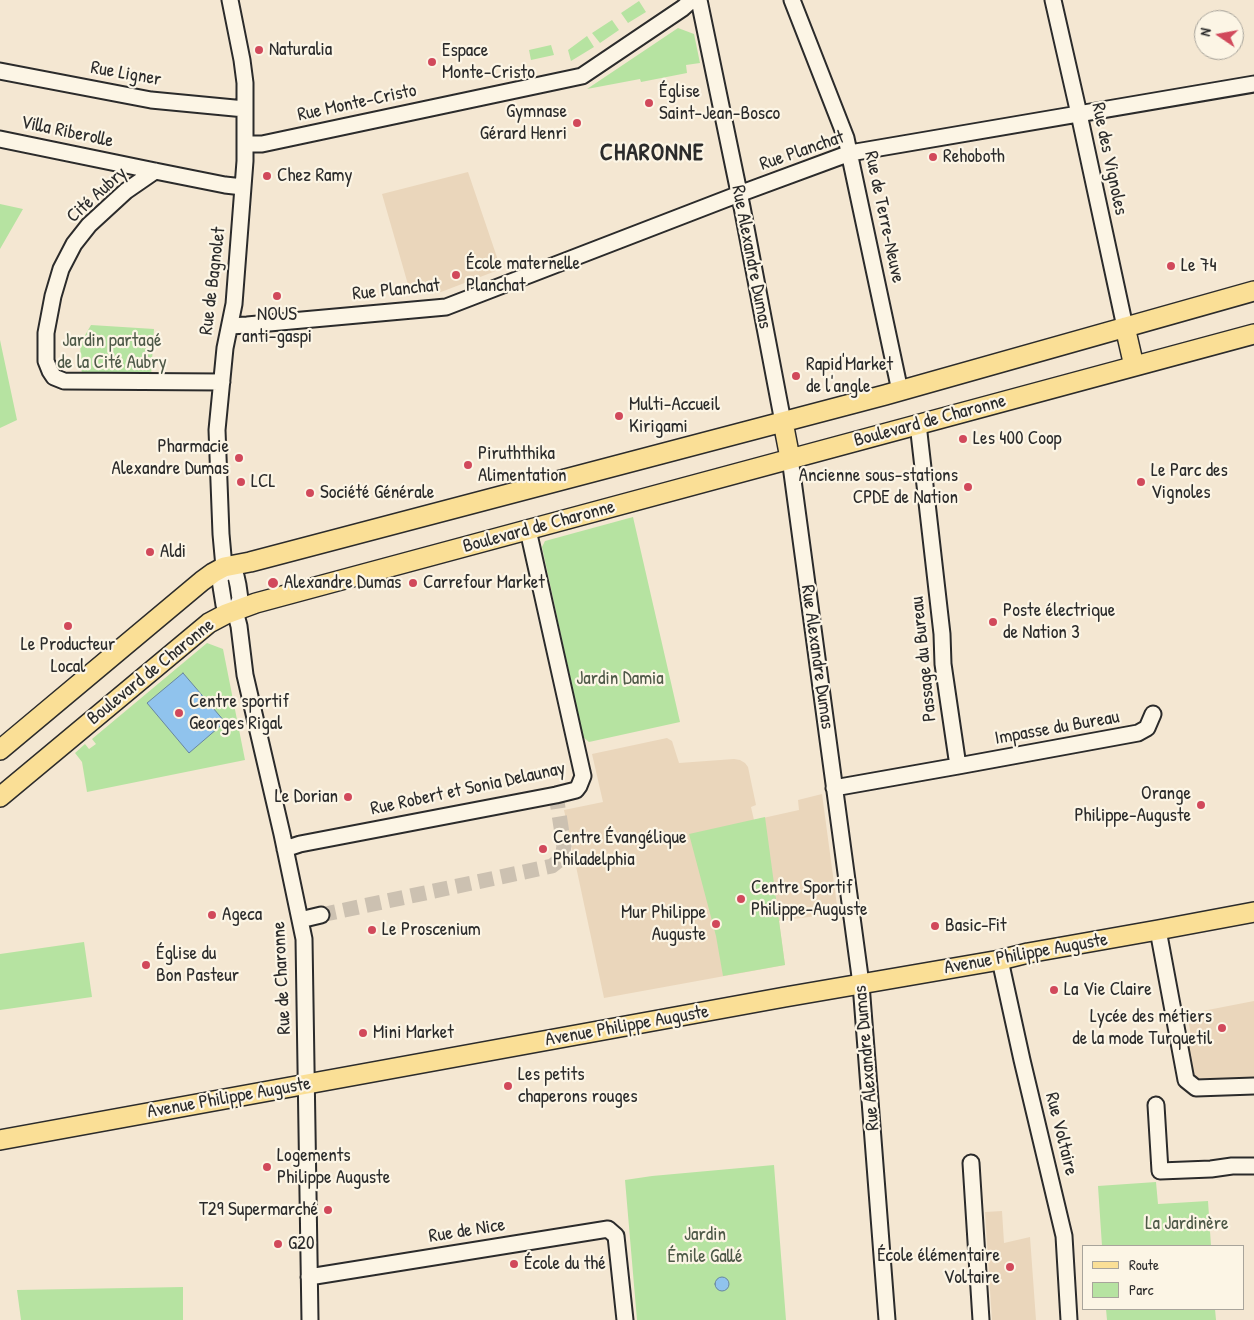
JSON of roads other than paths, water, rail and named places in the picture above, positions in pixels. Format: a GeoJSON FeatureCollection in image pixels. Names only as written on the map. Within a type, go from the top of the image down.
{"type":"FeatureCollection","features":[{"type":"Feature","properties":{"kind":"main road","name":"Boulevard de Charonne"},"geometry":{"type":"LineString","coordinates":[[0,750],[202,581],[224,568],[900,391],[1254,291]]}},
{"type":"Feature","properties":{"kind":"main road"},"geometry":{"type":"LineString","coordinates":[[1125,327],[1134,366]]}},
{"type":"Feature","properties":{"kind":"main road","name":"Boulevard de Charonne"},"geometry":{"type":"LineString","coordinates":[[0,797],[209,623],[256,602],[1254,334]]}},
{"type":"Feature","properties":{"kind":"main road","name":"Rue Alexandre Dumas"},"geometry":{"type":"LineString","coordinates":[[784,422],[790,458]]}},
{"type":"Feature","properties":{"kind":"main road","name":"Avenue Philippe Auguste"},"geometry":{"type":"LineString","coordinates":[[0,1140],[1000,960],[1254,912]]}},
{"type":"Feature","properties":{"kind":"street","name":"Rue de Bagnolet"},"geometry":{"type":"LineString","coordinates":[[224,568],[221,534],[218,430],[225,348],[234,304],[245,144],[245,82],[230,0]]}},
{"type":"Feature","properties":{"kind":"street","name":"Rue Monte-Cristo"},"geometry":{"type":"LineString","coordinates":[[245,144],[262,144],[582,76],[692,0]]}},
{"type":"Feature","properties":{"kind":"street","name":"Rue Alexandre Dumas"},"geometry":{"type":"LineString","coordinates":[[700,0],[784,422]]}},
{"type":"Feature","properties":{"kind":"street","name":"Rue de Terre-Neuve"},"geometry":{"type":"LineString","coordinates":[[792,0],[846,138],[900,391]]}},
{"type":"Feature","properties":{"kind":"street","name":"Rue des Vignoles"},"geometry":{"type":"LineString","coordinates":[[1053,0],[1125,327]]}},
{"type":"Feature","properties":{"kind":"street","name":"Rue Ligner"},"geometry":{"type":"LineString","coordinates":[[0,71],[151,100],[245,109]]}},
{"type":"Feature","properties":{"kind":"street","name":"Rue Planchat"},"geometry":{"type":"LineString","coordinates":[[230,326],[247,326],[446,306],[850,153],[1254,84]]}},
{"type":"Feature","properties":{"kind":"street","name":"Villa Riberolle"},"geometry":{"type":"LineString","coordinates":[[0,139],[225,185],[243,187]]}},
{"type":"Feature","properties":{"kind":"street","name":"Cité Aubry"},"geometry":{"type":"LineString","coordinates":[[155,171],[126,191],[88,225],[74,244],[61,269],[53,296],[46,333],[46,361],[54,377],[64,382],[222,382]]}},
{"type":"Feature","properties":{"kind":"street","name":"Passage du Bureau"},"geometry":{"type":"LineString","coordinates":[[918,424],[942,634],[943,664],[958,766]]}},
{"type":"Feature","properties":{"kind":"street","name":"Rue Alexandre Dumas"},"geometry":{"type":"LineString","coordinates":[[790,458],[861,984],[887,1320]]}},
{"type":"Feature","properties":{"kind":"street","name":"Rue Robert et Sonia Delaunay"},"geometry":{"type":"LineString","coordinates":[[285,849],[300,844],[576,790],[582,776],[528,530]]}},
{"type":"Feature","properties":{"kind":"street","name":"Rue de Charonne"},"geometry":{"type":"LineString","coordinates":[[224,568],[236,576],[238,585],[240,599],[235,610],[245,674],[304,939],[310,1320]]}},
{"type":"Feature","properties":{"kind":"street","name":"Impasse du Bureau"},"geometry":{"type":"LineString","coordinates":[[958,766],[1138,734],[1147,728],[1153,714]]}},
{"type":"Feature","properties":{"kind":"street"},"geometry":{"type":"LineString","coordinates":[[834,788],[958,766]]}},
{"type":"Feature","properties":{"kind":"street"},"geometry":{"type":"LineString","coordinates":[[300,920],[321,915]]}},
{"type":"Feature","properties":{"kind":"street"},"geometry":{"type":"LineString","coordinates":[[1158,930],[1186,1080],[1196,1088],[1254,1086]]}},
{"type":"Feature","properties":{"kind":"street","name":"Rue Voltaire"},"geometry":{"type":"LineString","coordinates":[[1000,960],[1064,1236],[1069,1320]]}},
{"type":"Feature","properties":{"kind":"street"},"geometry":{"type":"LineString","coordinates":[[1156,1104],[1160,1171],[1211,1170],[1232,1166],[1254,1166]]}},
{"type":"Feature","properties":{"kind":"street"},"geometry":{"type":"LineString","coordinates":[[971,1163],[981,1320]]}},
{"type":"Feature","properties":{"kind":"street","name":"Rue de Nice"},"geometry":{"type":"LineString","coordinates":[[309,1277],[608,1229],[616,1236],[624,1320]]}},
{"type":"Feature","properties":{"kind":"water"},"geometry":{"type":"Polygon","coordinates":[[[183,673],[225,722],[189,753],[147,703],[183,673]]]}},
{"type":"Feature","properties":{"kind":"water"},"geometry":{"type":"Polygon","coordinates":[[[719,1277],[725,1277],[729,1284],[725,1291],[719,1291],[715,1287],[715,1281],[719,1277]]]}},
{"type":"Feature","properties":{"kind":"tunnel"},"geometry":{"type":"LineString","coordinates":[[321,915],[552,866],[562,858],[564,846],[556,795]]}},
{"type":"Feature","properties":{"kind":"place","name":"Naturalia"},"geometry":{"type":"Point","coordinates":[259,50]}},
{"type":"Feature","properties":{"kind":"place","name":"Espace Monte-Cristo"},"geometry":{"type":"Point","coordinates":[432,62]}},
{"type":"Feature","properties":{"kind":"place","name":"Église Saint-Jean-Bosco"},"geometry":{"type":"Point","coordinates":[649,103]}},
{"type":"Feature","properties":{"kind":"place","name":"Gymnase Gérard Henri"},"geometry":{"type":"Point","coordinates":[577,123]}},
{"type":"Feature","properties":{"kind":"place","name":"Rehoboth"},"geometry":{"type":"Point","coordinates":[933,157]}},
{"type":"Feature","properties":{"kind":"place","name":"Chez Ramy"},"geometry":{"type":"Point","coordinates":[267,176]}},
{"type":"Feature","properties":{"kind":"place","name":"Le 74"},"geometry":{"type":"Point","coordinates":[1171,266]}},
{"type":"Feature","properties":{"kind":"place","name":"École maternelle Planchat"},"geometry":{"type":"Point","coordinates":[456,275]}},
{"type":"Feature","properties":{"kind":"place","name":"NOUS anti-gaspi"},"geometry":{"type":"Point","coordinates":[277,296]}},
{"type":"Feature","properties":{"kind":"place","name":"Rapid'Market de l'angle"},"geometry":{"type":"Point","coordinates":[796,376]}},
{"type":"Feature","properties":{"kind":"place","name":"Multi-Accueil Kirigami"},"geometry":{"type":"Point","coordinates":[619,416]}},
{"type":"Feature","properties":{"kind":"place","name":"Les 400 Coop"},"geometry":{"type":"Point","coordinates":[963,439]}},
{"type":"Feature","properties":{"kind":"place","name":"Pharmacie Alexandre Dumas"},"geometry":{"type":"Point","coordinates":[239,458]}},
{"type":"Feature","properties":{"kind":"place","name":"Piruththika Alimentation"},"geometry":{"type":"Point","coordinates":[468,465]}},
{"type":"Feature","properties":{"kind":"place","name":"LCL"},"geometry":{"type":"Point","coordinates":[241,482]}},
{"type":"Feature","properties":{"kind":"place","name":"Le Parc des Vignoles"},"geometry":{"type":"Point","coordinates":[1141,482]}},
{"type":"Feature","properties":{"kind":"place","name":"Ancienne sous-stations CPDE de Nation"},"geometry":{"type":"Point","coordinates":[968,487]}},
{"type":"Feature","properties":{"kind":"place","name":"Société Générale"},"geometry":{"type":"Point","coordinates":[310,493]}},
{"type":"Feature","properties":{"kind":"place","name":"Aldi"},"geometry":{"type":"Point","coordinates":[150,552]}},
{"type":"Feature","properties":{"kind":"place","name":"Alexandre Dumas"},"geometry":{"type":"Point","coordinates":[273,583]}},
{"type":"Feature","properties":{"kind":"place","name":"Carrefour Market"},"geometry":{"type":"Point","coordinates":[413,583]}},
{"type":"Feature","properties":{"kind":"place","name":"Poste électrique de Nation 3"},"geometry":{"type":"Point","coordinates":[993,622]}},
{"type":"Feature","properties":{"kind":"place","name":"Le Producteur Local"},"geometry":{"type":"Point","coordinates":[68,626]}},
{"type":"Feature","properties":{"kind":"place","name":"Centre sportif Georges Rigal"},"geometry":{"type":"Point","coordinates":[179,713]}},
{"type":"Feature","properties":{"kind":"place","name":"Le Dorian"},"geometry":{"type":"Point","coordinates":[348,797]}},
{"type":"Feature","properties":{"kind":"place","name":"Orange Philippe-Auguste"},"geometry":{"type":"Point","coordinates":[1201,805]}},
{"type":"Feature","properties":{"kind":"place","name":"Centre Évangélique Philadelphia"},"geometry":{"type":"Point","coordinates":[543,849]}},
{"type":"Feature","properties":{"kind":"place","name":"Centre Sportif Philippe-Auguste"},"geometry":{"type":"Point","coordinates":[741,899]}},
{"type":"Feature","properties":{"kind":"place","name":"Ageca"},"geometry":{"type":"Point","coordinates":[212,915]}},
{"type":"Feature","properties":{"kind":"place","name":"Mur Philippe Auguste"},"geometry":{"type":"Point","coordinates":[716,924]}},
{"type":"Feature","properties":{"kind":"place","name":"Basic-Fit"},"geometry":{"type":"Point","coordinates":[935,926]}},
{"type":"Feature","properties":{"kind":"place","name":"Le Proscenium"},"geometry":{"type":"Point","coordinates":[372,930]}},
{"type":"Feature","properties":{"kind":"place","name":"Église du Bon Pasteur"},"geometry":{"type":"Point","coordinates":[146,965]}},
{"type":"Feature","properties":{"kind":"place","name":"La Vie Claire"},"geometry":{"type":"Point","coordinates":[1054,990]}},
{"type":"Feature","properties":{"kind":"place","name":"Lycée des métiers de la mode Turquetil"},"geometry":{"type":"Point","coordinates":[1222,1028]}},
{"type":"Feature","properties":{"kind":"place","name":"Mini Market"},"geometry":{"type":"Point","coordinates":[363,1033]}},
{"type":"Feature","properties":{"kind":"place","name":"Les petits chaperons rouges"},"geometry":{"type":"Point","coordinates":[508,1086]}},
{"type":"Feature","properties":{"kind":"place","name":"Logements Philippe Auguste"},"geometry":{"type":"Point","coordinates":[267,1167]}},
{"type":"Feature","properties":{"kind":"place","name":"T29 Supermarché"},"geometry":{"type":"Point","coordinates":[328,1210]}},
{"type":"Feature","properties":{"kind":"place","name":"G20"},"geometry":{"type":"Point","coordinates":[278,1244]}},
{"type":"Feature","properties":{"kind":"place","name":"École du thé"},"geometry":{"type":"Point","coordinates":[514,1264]}},
{"type":"Feature","properties":{"kind":"place","name":"École élémentaire Voltaire"},"geometry":{"type":"Point","coordinates":[1010,1267]}},
{"type":"Feature","properties":{"kind":"district","name":"CHARONNE"},"geometry":{"type":"Point","coordinates":[652,154]}},
{"type":"Feature","properties":{"kind":"park label","name":"Jardin partagé de la Cité Aubry"},"geometry":{"type":"Point","coordinates":[112,352]}},
{"type":"Feature","properties":{"kind":"park label","name":"Jardin Damia"},"geometry":{"type":"Point","coordinates":[620,679]}},
{"type":"Feature","properties":{"kind":"park label","name":"La Jardinère"},"geometry":{"type":"Point","coordinates":[1187,1224]}},
{"type":"Feature","properties":{"kind":"park label","name":"Jardin Émile Gallé"},"geometry":{"type":"Point","coordinates":[705,1246]}}]}
